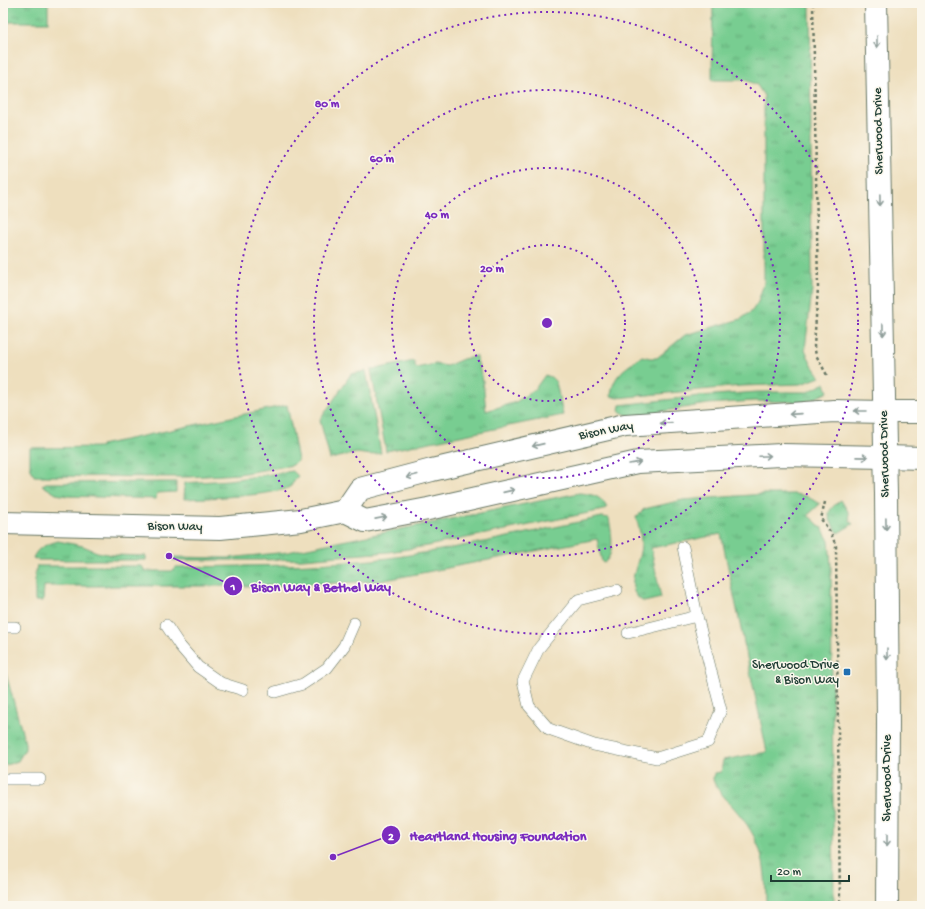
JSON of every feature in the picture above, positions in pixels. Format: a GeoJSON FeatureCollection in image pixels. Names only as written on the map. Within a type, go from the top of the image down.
{"type":"FeatureCollection","features":[{"type":"Feature","properties":{"kind":"street","name":"Sherwood Drive"},"geometry":{"type":"LineString","coordinates":[[876,3],[886,457],[888,722],[887,906]]}},
{"type":"Feature","properties":{"kind":"street","name":"Bison Way"},"geometry":{"type":"LineString","coordinates":[[3,523],[220,528],[301,520],[345,511],[360,489],[439,468],[625,425],[834,411],[922,412]]}},
{"type":"Feature","properties":{"kind":"street"},"geometry":{"type":"LineString","coordinates":[[345,511],[365,521],[451,504],[638,462],[781,455],[922,458]]}},
{"type":"Feature","properties":{"kind":"lane"},"geometry":{"type":"LineString","coordinates":[[617,590],[578,600],[539,648],[523,681],[529,706],[549,729],[594,745],[657,758],[708,742],[721,710],[697,616],[683,547]]}},
{"type":"Feature","properties":{"kind":"lane"},"geometry":{"type":"LineString","coordinates":[[628,633],[697,616]]}},
{"type":"Feature","properties":{"kind":"lane"},"geometry":{"type":"LineString","coordinates":[[275,692],[303,684],[327,668],[344,646],[354,623]]}},
{"type":"Feature","properties":{"kind":"lane"},"geometry":{"type":"LineString","coordinates":[[166,625],[180,646],[198,667],[221,684],[243,690]]}},
{"type":"Feature","properties":{"kind":"lane"},"geometry":{"type":"LineString","coordinates":[[3,627],[15,627]]}},
{"type":"Feature","properties":{"kind":"lane"},"geometry":{"type":"LineString","coordinates":[[3,779],[40,779]]}},
{"type":"Feature","properties":{"kind":"path"},"geometry":{"type":"LineString","coordinates":[[813,3],[818,288],[814,346],[816,355],[828,377]]}},
{"type":"Feature","properties":{"kind":"path"},"geometry":{"type":"LineString","coordinates":[[825,502],[821,519],[831,534],[836,546],[840,906]]}},
{"type":"Feature","properties":{"kind":"green space"},"geometry":{"type":"Polygon","coordinates":[[[3,3],[48,3],[48,22],[3,22],[3,3]]]}},
{"type":"Feature","properties":{"kind":"green space"},"geometry":{"type":"Polygon","coordinates":[[[713,3],[810,3],[812,291],[805,349],[811,364],[820,377],[801,384],[741,386],[617,398],[611,396],[614,382],[617,377],[630,365],[642,356],[657,358],[685,335],[741,319],[752,311],[758,302],[764,283],[764,96],[757,85],[745,80],[712,80],[713,3]]]}},
{"type":"Feature","properties":{"kind":"green space"},"geometry":{"type":"Polygon","coordinates":[[[476,356],[483,381],[486,411],[516,402],[535,389],[545,375],[551,377],[556,382],[563,415],[386,451],[371,370],[414,361],[416,368],[435,364],[447,366],[463,359],[476,356]]]}},
{"type":"Feature","properties":{"kind":"green space"},"geometry":{"type":"Polygon","coordinates":[[[366,371],[381,453],[371,455],[357,453],[330,459],[320,420],[351,374],[366,371]]]}},
{"type":"Feature","properties":{"kind":"green space"},"geometry":{"type":"Polygon","coordinates":[[[825,383],[828,392],[803,402],[754,401],[708,404],[634,416],[627,415],[619,411],[620,405],[700,396],[758,392],[808,392],[825,383]]]}},
{"type":"Feature","properties":{"kind":"green space"},"geometry":{"type":"Polygon","coordinates":[[[287,405],[298,460],[293,465],[239,474],[188,477],[34,476],[30,466],[30,448],[101,447],[101,445],[287,405]]]}},
{"type":"Feature","properties":{"kind":"green space"},"geometry":{"type":"Polygon","coordinates":[[[293,471],[298,476],[291,486],[284,489],[240,496],[184,499],[185,483],[229,480],[293,471]]]}},
{"type":"Feature","properties":{"kind":"green space"},"geometry":{"type":"Polygon","coordinates":[[[176,482],[176,492],[157,493],[156,499],[67,496],[56,494],[42,485],[46,483],[176,482]]]}},
{"type":"Feature","properties":{"kind":"green space"},"geometry":{"type":"Polygon","coordinates":[[[579,493],[595,496],[607,507],[603,510],[427,546],[388,552],[302,559],[259,560],[173,560],[172,557],[228,558],[288,552],[579,493]]]}},
{"type":"Feature","properties":{"kind":"green space"},"geometry":{"type":"Polygon","coordinates":[[[764,494],[795,494],[806,496],[820,504],[808,515],[822,528],[829,541],[831,566],[834,906],[766,906],[764,868],[759,846],[747,825],[714,783],[714,773],[721,772],[723,760],[767,752],[721,534],[651,548],[661,598],[644,602],[637,597],[634,590],[634,575],[641,542],[636,517],[644,509],[683,500],[764,494]]]}},
{"type":"Feature","properties":{"kind":"green space"},"geometry":{"type":"Polygon","coordinates":[[[841,500],[849,513],[850,521],[853,524],[838,533],[829,515],[835,504],[841,500]]]}},
{"type":"Feature","properties":{"kind":"green space"},"geometry":{"type":"Polygon","coordinates":[[[602,517],[609,518],[612,542],[610,554],[604,563],[602,562],[597,539],[380,581],[264,586],[44,586],[43,601],[35,601],[35,573],[37,566],[142,566],[145,571],[172,571],[176,567],[299,565],[373,560],[459,547],[602,517]]]}},
{"type":"Feature","properties":{"kind":"green space"},"geometry":{"type":"Polygon","coordinates":[[[58,541],[83,546],[97,552],[113,555],[146,556],[146,560],[38,560],[33,558],[37,551],[58,541]]]}},
{"type":"Feature","properties":{"kind":"green space"},"geometry":{"type":"Polygon","coordinates":[[[3,663],[25,743],[25,749],[18,761],[6,765],[3,764],[3,663]]]}},
{"type":"Feature","properties":{"kind":"place","name":"Bison Way & Bethel Way"},"geometry":{"type":"Point","coordinates":[169,556]}},
{"type":"Feature","properties":{"kind":"place","name":"Sherwood Drive & Bison Way"},"geometry":{"type":"Point","coordinates":[847,672]}},
{"type":"Feature","properties":{"kind":"place","name":"Heartland Housing Foundation"},"geometry":{"type":"Point","coordinates":[333,857]}}]}
